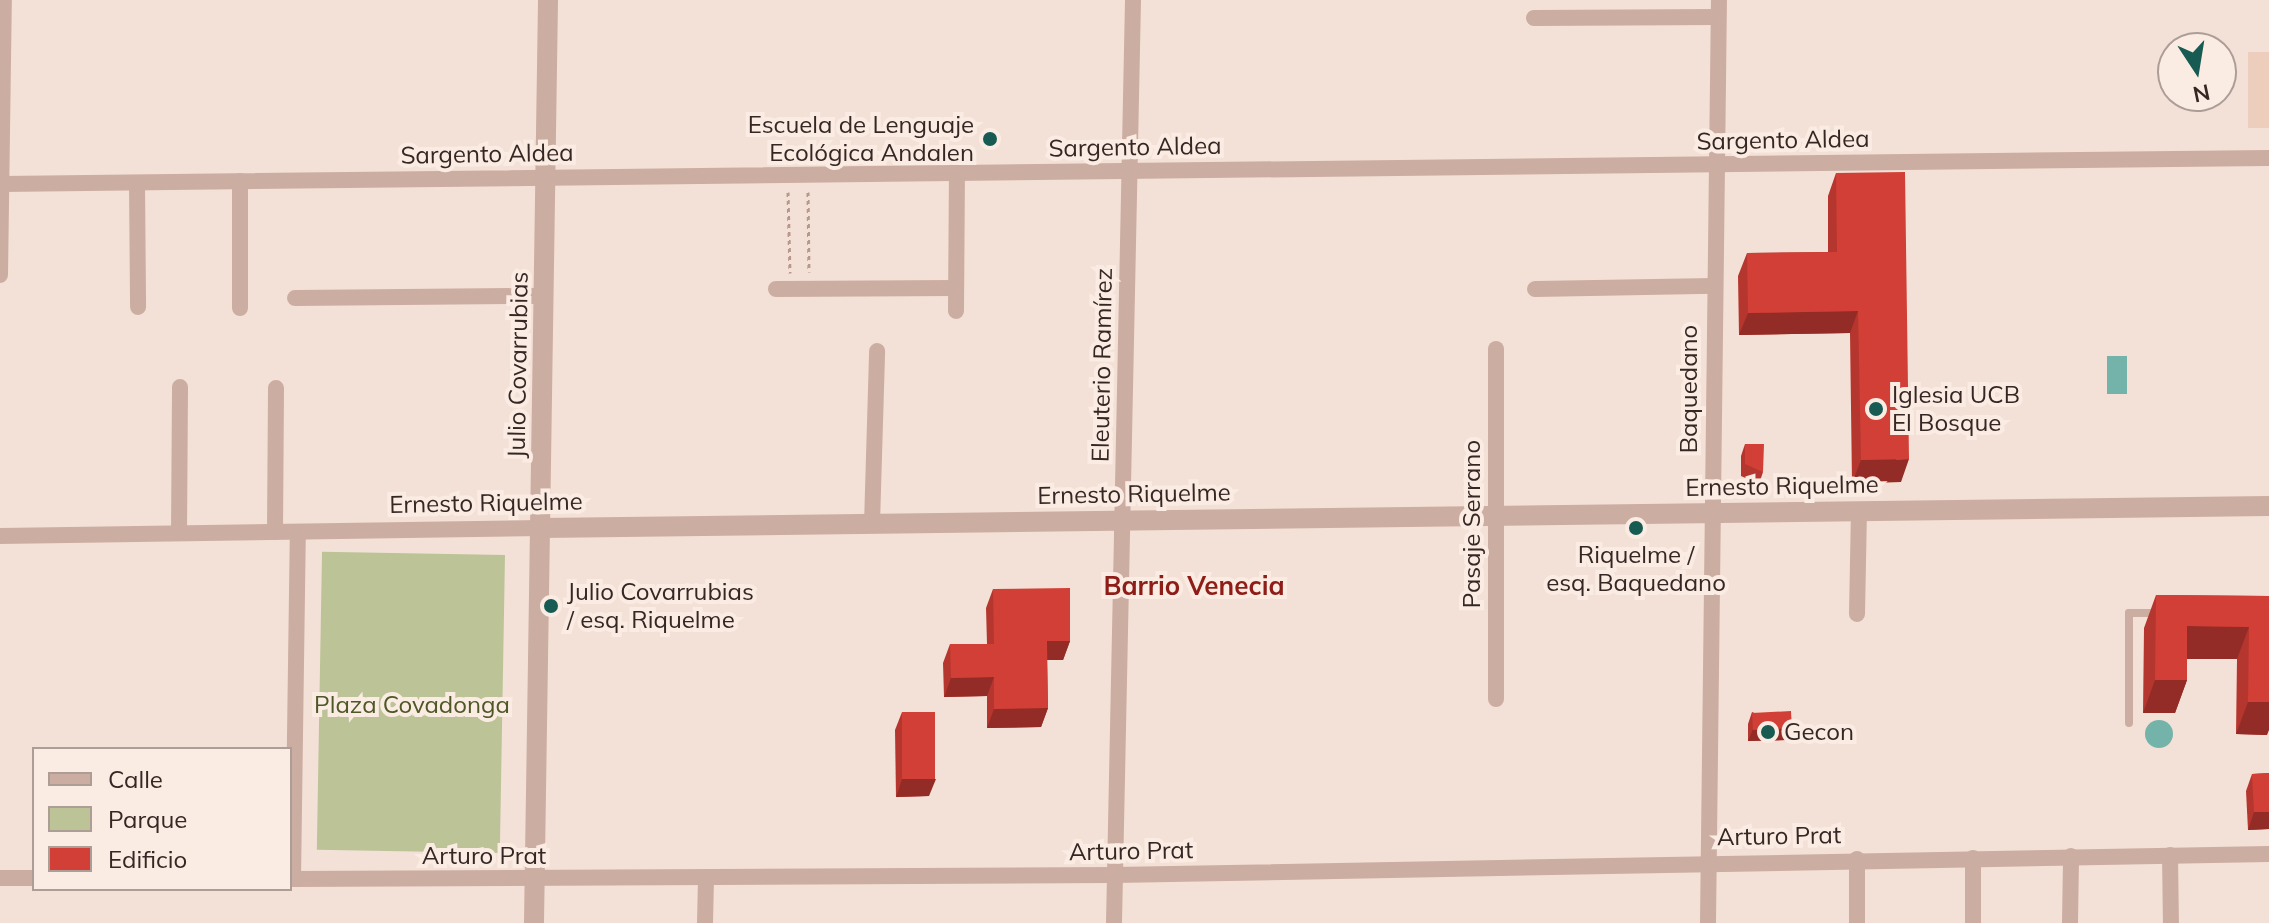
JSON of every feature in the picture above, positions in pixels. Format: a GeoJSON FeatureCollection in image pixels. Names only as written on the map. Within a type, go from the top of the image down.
{"type":"FeatureCollection","features":[{"type":"Feature","properties":{"kind":"street"},"geometry":{"type":"LineString","coordinates":[[0,275],[4,0]]}},
{"type":"Feature","properties":{"kind":"street","name":"Julio Covarrubias"},"geometry":{"type":"LineString","coordinates":[[534,923],[548,0]]}},
{"type":"Feature","properties":{"kind":"street","name":"Eleuterio Ramírez"},"geometry":{"type":"LineString","coordinates":[[1114,923],[1133,0]]}},
{"type":"Feature","properties":{"kind":"street","name":"Baquedano"},"geometry":{"type":"LineString","coordinates":[[1708,923],[1719,0]]}},
{"type":"Feature","properties":{"kind":"street"},"geometry":{"type":"LineString","coordinates":[[1534,18],[1718,17]]}},
{"type":"Feature","properties":{"kind":"street","name":"Sargento Aldea"},"geometry":{"type":"LineString","coordinates":[[2,184],[2269,158]]}},
{"type":"Feature","properties":{"kind":"street"},"geometry":{"type":"LineString","coordinates":[[956,311],[957,173]]}},
{"type":"Feature","properties":{"kind":"street"},"geometry":{"type":"LineString","coordinates":[[240,181],[240,308]]}},
{"type":"Feature","properties":{"kind":"street"},"geometry":{"type":"LineString","coordinates":[[137,183],[138,307]]}},
{"type":"Feature","properties":{"kind":"street"},"geometry":{"type":"LineString","coordinates":[[1535,289],[1714,286]]}},
{"type":"Feature","properties":{"kind":"street"},"geometry":{"type":"LineString","coordinates":[[783,289],[956,288]]}},
{"type":"Feature","properties":{"kind":"street"},"geometry":{"type":"LineString","coordinates":[[295,298],[545,296]]}},
{"type":"Feature","properties":{"kind":"street","name":"Pasaje Serrano"},"geometry":{"type":"LineString","coordinates":[[1496,349],[1496,699]]}},
{"type":"Feature","properties":{"kind":"street"},"geometry":{"type":"LineString","coordinates":[[872,524],[877,351]]}},
{"type":"Feature","properties":{"kind":"street"},"geometry":{"type":"LineString","coordinates":[[179,533],[180,387]]}},
{"type":"Feature","properties":{"kind":"street"},"geometry":{"type":"LineString","coordinates":[[275,532],[276,388]]}},
{"type":"Feature","properties":{"kind":"street","name":"Ernesto Riquelme"},"geometry":{"type":"LineString","coordinates":[[0,536],[2269,506]]}},
{"type":"Feature","properties":{"kind":"street"},"geometry":{"type":"LineString","coordinates":[[1857,614],[1859,510]]}},
{"type":"Feature","properties":{"kind":"street"},"geometry":{"type":"LineString","coordinates":[[292,829],[298,532]]}},
{"type":"Feature","properties":{"kind":"street","name":"Arturo Prat"},"geometry":{"type":"LineString","coordinates":[[292,879],[1114,875],[1708,861],[2269,854]]}},
{"type":"Feature","properties":{"kind":"street"},"geometry":{"type":"LineString","coordinates":[[2170,855],[2171,923]]}},
{"type":"Feature","properties":{"kind":"street"},"geometry":{"type":"LineString","coordinates":[[2070,923],[2071,856]]}},
{"type":"Feature","properties":{"kind":"street"},"geometry":{"type":"LineString","coordinates":[[1973,858],[1973,923]]}},
{"type":"Feature","properties":{"kind":"street"},"geometry":{"type":"LineString","coordinates":[[1857,859],[1857,923]]}},
{"type":"Feature","properties":{"kind":"street"},"geometry":{"type":"LineString","coordinates":[[0,878],[32,878]]}},
{"type":"Feature","properties":{"kind":"street"},"geometry":{"type":"LineString","coordinates":[[705,923],[706,879]]}},
{"type":"Feature","properties":{"kind":"lane"},"geometry":{"type":"LineString","coordinates":[[2129,723],[2129,613],[2176,612]]}},
{"type":"Feature","properties":{"kind":"path"},"geometry":{"type":"LineString","coordinates":[[783,289],[788,192]]}},
{"type":"Feature","properties":{"kind":"path"},"geometry":{"type":"LineString","coordinates":[[808,192],[810,289]]}},
{"type":"Feature","properties":{"kind":"green space","name":"Plaza Covadonga"},"geometry":{"type":"Polygon","coordinates":[[[322,552],[505,555],[500,853],[317,850],[322,552]]]}},
{"type":"Feature","properties":{"kind":"shaded area"},"geometry":{"type":"Polygon","coordinates":[[[2248,52],[2269,52],[2269,128],[2248,128],[2248,52]]]}},
{"type":"Feature","properties":{"kind":"water"},"geometry":{"type":"Polygon","coordinates":[[[2107,356],[2127,356],[2127,394],[2107,394],[2107,356]]]}},
{"type":"Feature","properties":{"kind":"water"},"geometry":{"type":"Polygon","coordinates":[[[2159,720],[2169,724],[2173,734],[2169,744],[2159,748],[2149,744],[2145,734],[2149,724],[2159,720]]]}},
{"type":"Feature","properties":{"kind":"building","name":"Iglesia UCB El Bosque"},"geometry":{"type":"Polygon","coordinates":[[[1905,172],[1909,459],[1861,460],[1858,311],[1748,313],[1747,253],[1837,252],[1836,173],[1905,172]]]}},
{"type":"Feature","properties":{"kind":"building"},"geometry":{"type":"Polygon","coordinates":[[[1745,444],[1764,444],[1763,472],[1745,464],[1745,444]]]}},
{"type":"Feature","properties":{"kind":"building"},"geometry":{"type":"Polygon","coordinates":[[[1070,588],[1070,641],[1047,641],[1048,708],[994,709],[994,677],[951,678],[950,644],[994,644],[993,589],[1070,588]]]}},
{"type":"Feature","properties":{"kind":"building"},"geometry":{"type":"Polygon","coordinates":[[[2156,595],[2269,596],[2269,702],[2248,702],[2249,627],[2187,626],[2187,680],[2155,680],[2156,595]]]}},
{"type":"Feature","properties":{"kind":"building"},"geometry":{"type":"Polygon","coordinates":[[[1791,711],[1792,728],[1753,730],[1752,713],[1791,711]]]}},
{"type":"Feature","properties":{"kind":"building"},"geometry":{"type":"Polygon","coordinates":[[[902,712],[935,712],[935,779],[902,779],[902,712]]]}},
{"type":"Feature","properties":{"kind":"building"},"geometry":{"type":"Polygon","coordinates":[[[2269,773],[2269,812],[2254,812],[2252,774],[2269,773]]]}},
{"type":"Feature","properties":{"kind":"place","name":"Escuela de Lenguaje Ecológica Andalen"},"geometry":{"type":"Point","coordinates":[990,139]}},
{"type":"Feature","properties":{"kind":"place","name":"Iglesia UCB El Bosque"},"geometry":{"type":"Point","coordinates":[1876,409]}},
{"type":"Feature","properties":{"kind":"place","name":"Riquelme / esq. Baquedano"},"geometry":{"type":"Point","coordinates":[1636,528]}},
{"type":"Feature","properties":{"kind":"place","name":"Julio Covarrubias / esq. Riquelme"},"geometry":{"type":"Point","coordinates":[551,606]}},
{"type":"Feature","properties":{"kind":"place","name":"Gecon"},"geometry":{"type":"Point","coordinates":[1768,732]}},
{"type":"Feature","properties":{"kind":"district","name":"Barrio Venecia"},"geometry":{"type":"Point","coordinates":[1194,586]}}]}
